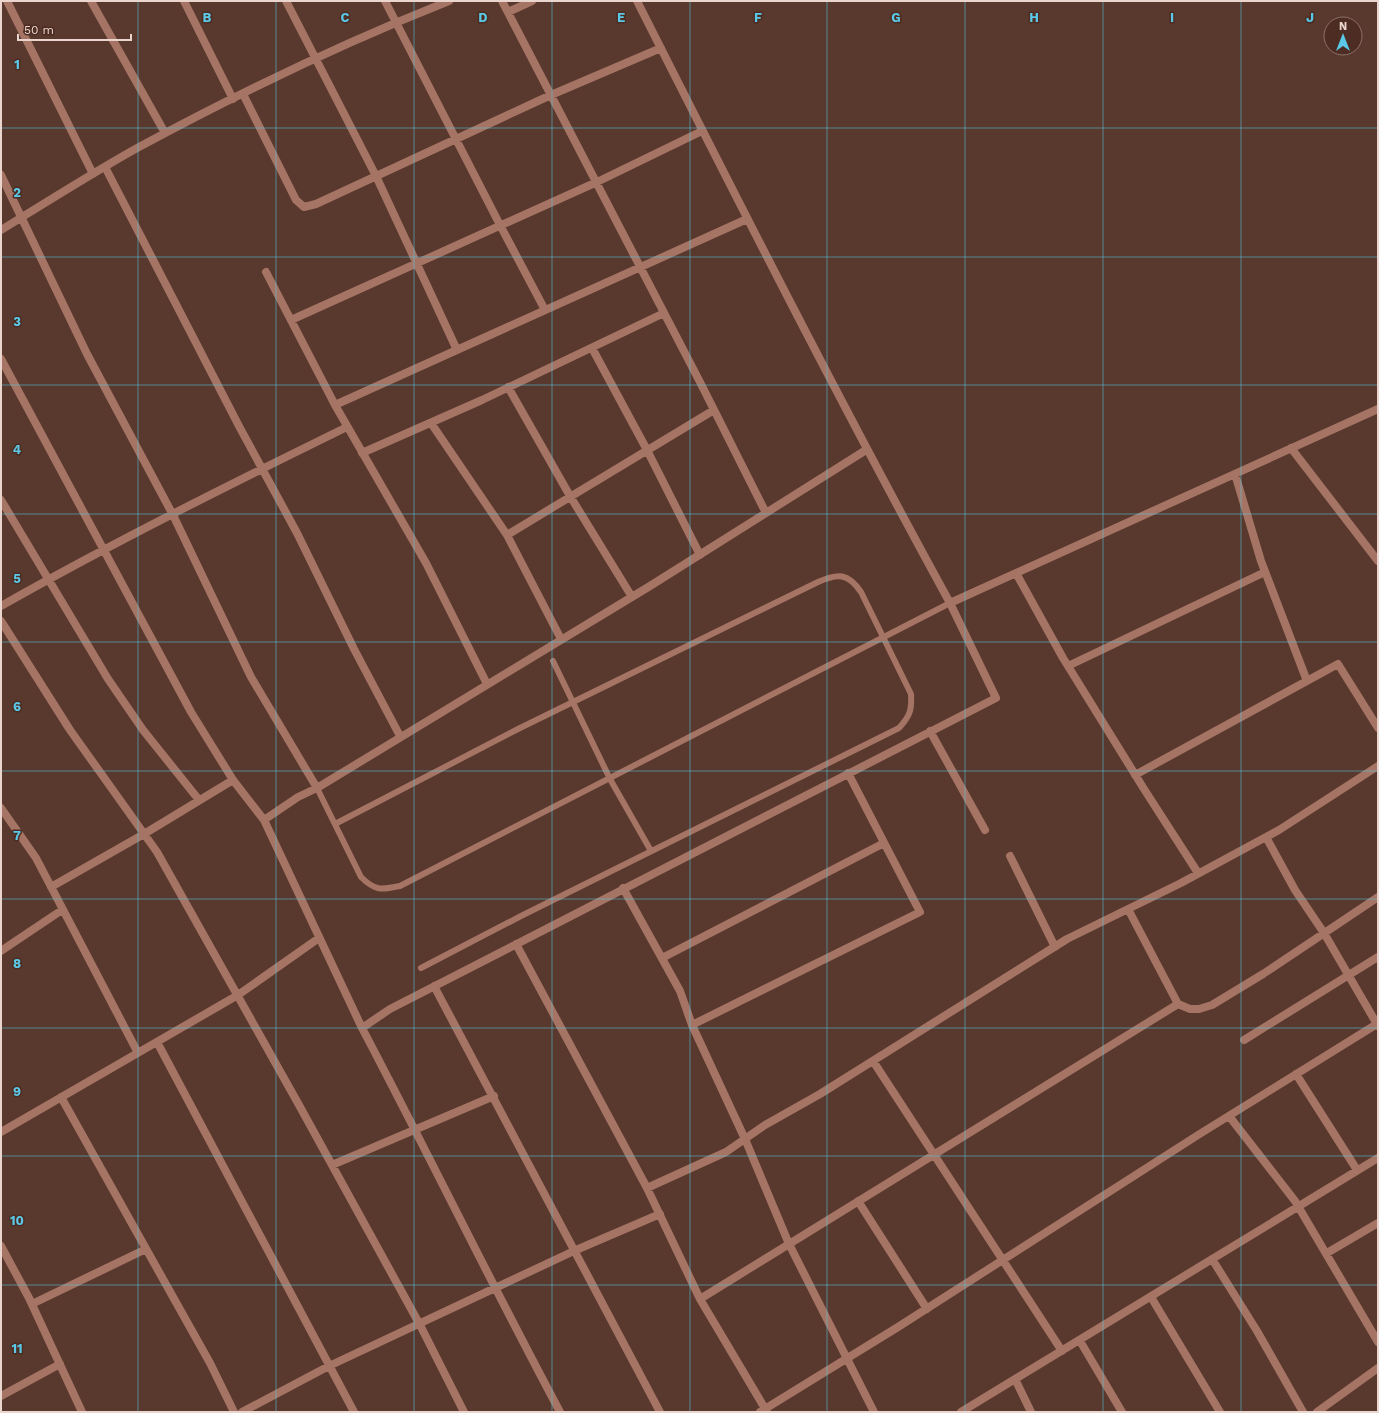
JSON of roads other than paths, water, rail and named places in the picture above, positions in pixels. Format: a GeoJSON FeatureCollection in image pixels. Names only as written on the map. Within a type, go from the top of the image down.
{"type":"FeatureCollection","features":[{"type":"Feature","properties":{"kind":"street"},"geometry":{"type":"LineString","coordinates":[[7,1],[93,174]]}},
{"type":"Feature","properties":{"kind":"street"},"geometry":{"type":"LineString","coordinates":[[91,1],[165,133]]}},
{"type":"Feature","properties":{"kind":"street"},"geometry":{"type":"LineString","coordinates":[[184,1],[233,99]]}},
{"type":"Feature","properties":{"kind":"street"},"geometry":{"type":"LineString","coordinates":[[286,1],[376,176],[457,350]]}},
{"type":"Feature","properties":{"kind":"street"},"geometry":{"type":"LineString","coordinates":[[385,1],[395,23],[457,138],[500,225],[545,310]]}},
{"type":"Feature","properties":{"kind":"street"},"geometry":{"type":"LineString","coordinates":[[1,230],[93,174],[165,133],[316,59],[448,1]]}},
{"type":"Feature","properties":{"kind":"street"},"geometry":{"type":"LineString","coordinates":[[502,1],[597,182],[766,513]]}},
{"type":"Feature","properties":{"kind":"street"},"geometry":{"type":"LineString","coordinates":[[508,12],[532,1]]}},
{"type":"Feature","properties":{"kind":"street"},"geometry":{"type":"LineString","coordinates":[[362,1028],[390,1008],[996,698],[950,603],[866,450],[637,1]]}},
{"type":"Feature","properties":{"kind":"street"},"geometry":{"type":"LineString","coordinates":[[242,94],[296,200],[304,207],[316,204],[551,95],[661,48]]}},
{"type":"Feature","properties":{"kind":"street"},"geometry":{"type":"LineString","coordinates":[[291,320],[416,262],[597,182],[702,131]]}},
{"type":"Feature","properties":{"kind":"street"},"geometry":{"type":"LineString","coordinates":[[105,167],[297,533],[354,649],[400,736]]}},
{"type":"Feature","properties":{"kind":"street"},"geometry":{"type":"LineString","coordinates":[[1,175],[87,354],[173,515],[251,677],[316,788]]}},
{"type":"Feature","properties":{"kind":"street"},"geometry":{"type":"LineString","coordinates":[[335,406],[640,266],[747,219]]}},
{"type":"Feature","properties":{"kind":"street"},"geometry":{"type":"LineString","coordinates":[[266,272],[335,406],[426,563],[487,684]]}},
{"type":"Feature","properties":{"kind":"street"},"geometry":{"type":"LineString","coordinates":[[362,453],[508,388],[664,313]]}},
{"type":"Feature","properties":{"kind":"street"},"geometry":{"type":"LineString","coordinates":[[592,348],[647,450],[700,555]]}},
{"type":"Feature","properties":{"kind":"street"},"geometry":{"type":"LineString","coordinates":[[1,360],[48,450],[105,550],[191,712],[233,780],[264,820],[362,1028],[416,1130],[494,1289],[560,1412]]}},
{"type":"Feature","properties":{"kind":"street"},"geometry":{"type":"LineString","coordinates":[[508,388],[570,496],[632,597]]}},
{"type":"Feature","properties":{"kind":"street"},"geometry":{"type":"LineString","coordinates":[[950,603],[1378,409]]}},
{"type":"Feature","properties":{"kind":"street"},"geometry":{"type":"LineString","coordinates":[[507,535],[714,410]]}},
{"type":"Feature","properties":{"kind":"street"},"geometry":{"type":"LineString","coordinates":[[431,423],[507,535],[561,639]]}},
{"type":"Feature","properties":{"kind":"street"},"geometry":{"type":"LineString","coordinates":[[1,606],[49,579],[262,468],[347,427]]}},
{"type":"Feature","properties":{"kind":"street"},"geometry":{"type":"LineString","coordinates":[[1291,448],[1378,561]]}},
{"type":"Feature","properties":{"kind":"street"},"geometry":{"type":"LineString","coordinates":[[264,820],[298,797],[316,788],[632,597],[866,450]]}},
{"type":"Feature","properties":{"kind":"street"},"geometry":{"type":"LineString","coordinates":[[1235,474],[1265,572],[1307,681]]}},
{"type":"Feature","properties":{"kind":"street"},"geometry":{"type":"LineString","coordinates":[[1,500],[108,679],[143,730],[199,800]]}},
{"type":"Feature","properties":{"kind":"street"},"geometry":{"type":"LineString","coordinates":[[1068,666],[1265,572]]}},
{"type":"Feature","properties":{"kind":"street"},"geometry":{"type":"LineString","coordinates":[[1016,573],[1068,666],[1135,775],[1198,873]]}},
{"type":"Feature","properties":{"kind":"street"},"geometry":{"type":"LineString","coordinates":[[1,621],[70,730],[157,852],[238,995],[420,1325],[464,1412]]}},
{"type":"Feature","properties":{"kind":"street"},"geometry":{"type":"LineString","coordinates":[[1135,775],[1338,664],[1378,728]]}},
{"type":"Feature","properties":{"kind":"street"},"geometry":{"type":"LineString","coordinates":[[930,731],[985,830]]}},
{"type":"Feature","properties":{"kind":"street"},"geometry":{"type":"LineString","coordinates":[[647,1188],[726,1152],[1055,947],[1266,838],[1378,766]]}},
{"type":"Feature","properties":{"kind":"street"},"geometry":{"type":"LineString","coordinates":[[692,1026],[920,912],[848,773]]}},
{"type":"Feature","properties":{"kind":"street"},"geometry":{"type":"LineString","coordinates":[[51,887],[144,834],[233,780]]}},
{"type":"Feature","properties":{"kind":"street"},"geometry":{"type":"LineString","coordinates":[[1,808],[36,858],[138,1053]]}},
{"type":"Feature","properties":{"kind":"street"},"geometry":{"type":"LineString","coordinates":[[516,944],[647,1188],[700,1299],[764,1411],[1229,1116],[1378,1025],[1347,975],[1324,933],[1295,890],[1266,838]]}},
{"type":"Feature","properties":{"kind":"street"},"geometry":{"type":"LineString","coordinates":[[662,958],[884,843]]}},
{"type":"Feature","properties":{"kind":"street"},"geometry":{"type":"LineString","coordinates":[[1010,856],[1055,947]]}},
{"type":"Feature","properties":{"kind":"street"},"geometry":{"type":"LineString","coordinates":[[623,888],[680,990],[692,1026],[745,1139],[789,1244],[874,1412]]}},
{"type":"Feature","properties":{"kind":"street"},"geometry":{"type":"LineString","coordinates":[[1128,909],[1178,1004],[1190,1009],[1199,1009],[1212,1005],[1263,974],[1378,897]]}},
{"type":"Feature","properties":{"kind":"street"},"geometry":{"type":"LineString","coordinates":[[1,952],[62,910]]}},
{"type":"Feature","properties":{"kind":"street"},"geometry":{"type":"LineString","coordinates":[[1,1132],[238,995],[319,938]]}},
{"type":"Feature","properties":{"kind":"street"},"geometry":{"type":"LineString","coordinates":[[1244,1040],[1378,957]]}},
{"type":"Feature","properties":{"kind":"street"},"geometry":{"type":"LineString","coordinates":[[434,986],[576,1250],[660,1412]]}},
{"type":"Feature","properties":{"kind":"street"},"geometry":{"type":"LineString","coordinates":[[700,1299],[1178,1004]]}},
{"type":"Feature","properties":{"kind":"street"},"geometry":{"type":"LineString","coordinates":[[157,1042],[236,1188],[328,1366],[354,1412]]}},
{"type":"Feature","properties":{"kind":"street"},"geometry":{"type":"LineString","coordinates":[[873,1061],[1062,1351]]}},
{"type":"Feature","properties":{"kind":"street"},"geometry":{"type":"LineString","coordinates":[[1296,1074],[1357,1170]]}},
{"type":"Feature","properties":{"kind":"street"},"geometry":{"type":"LineString","coordinates":[[332,1165],[494,1096]]}},
{"type":"Feature","properties":{"kind":"street"},"geometry":{"type":"LineString","coordinates":[[61,1097],[210,1363],[234,1412]]}},
{"type":"Feature","properties":{"kind":"street"},"geometry":{"type":"LineString","coordinates":[[1229,1116],[1298,1205],[1378,1342]]}},
{"type":"Feature","properties":{"kind":"street"},"geometry":{"type":"LineString","coordinates":[[961,1412],[1080,1341],[1298,1205],[1378,1158]]}},
{"type":"Feature","properties":{"kind":"street"},"geometry":{"type":"LineString","coordinates":[[858,1201],[927,1309]]}},
{"type":"Feature","properties":{"kind":"street"},"geometry":{"type":"LineString","coordinates":[[242,1412],[328,1366],[420,1325],[576,1250],[660,1214]]}},
{"type":"Feature","properties":{"kind":"street"},"geometry":{"type":"LineString","coordinates":[[1327,1254],[1378,1223]]}},
{"type":"Feature","properties":{"kind":"street"},"geometry":{"type":"LineString","coordinates":[[1,1246],[32,1304],[82,1412]]}},
{"type":"Feature","properties":{"kind":"street"},"geometry":{"type":"LineString","coordinates":[[32,1304],[146,1249]]}},
{"type":"Feature","properties":{"kind":"street"},"geometry":{"type":"LineString","coordinates":[[1212,1259],[1257,1331],[1303,1412]]}},
{"type":"Feature","properties":{"kind":"street"},"geometry":{"type":"LineString","coordinates":[[1150,1297],[1220,1412]]}},
{"type":"Feature","properties":{"kind":"street"},"geometry":{"type":"LineString","coordinates":[[1080,1341],[1122,1412]]}},
{"type":"Feature","properties":{"kind":"street"},"geometry":{"type":"LineString","coordinates":[[1,1396],[60,1364]]}},
{"type":"Feature","properties":{"kind":"street"},"geometry":{"type":"LineString","coordinates":[[1317,1412],[1378,1368]]}},
{"type":"Feature","properties":{"kind":"street"},"geometry":{"type":"LineString","coordinates":[[1015,1379],[1031,1412]]}},
{"type":"Feature","properties":{"kind":"lane"},"geometry":{"type":"LineString","coordinates":[[335,824],[572,703],[830,576],[840,576],[855,583],[911,694],[912,707],[910,716],[899,728],[651,851],[421,968]]}},
{"type":"Feature","properties":{"kind":"lane"},"geometry":{"type":"LineString","coordinates":[[316,788],[361,877],[371,887],[385,889],[400,886],[950,603]]}},
{"type":"Feature","properties":{"kind":"lane"},"geometry":{"type":"LineString","coordinates":[[552,661],[610,778],[651,851]]}}]}
